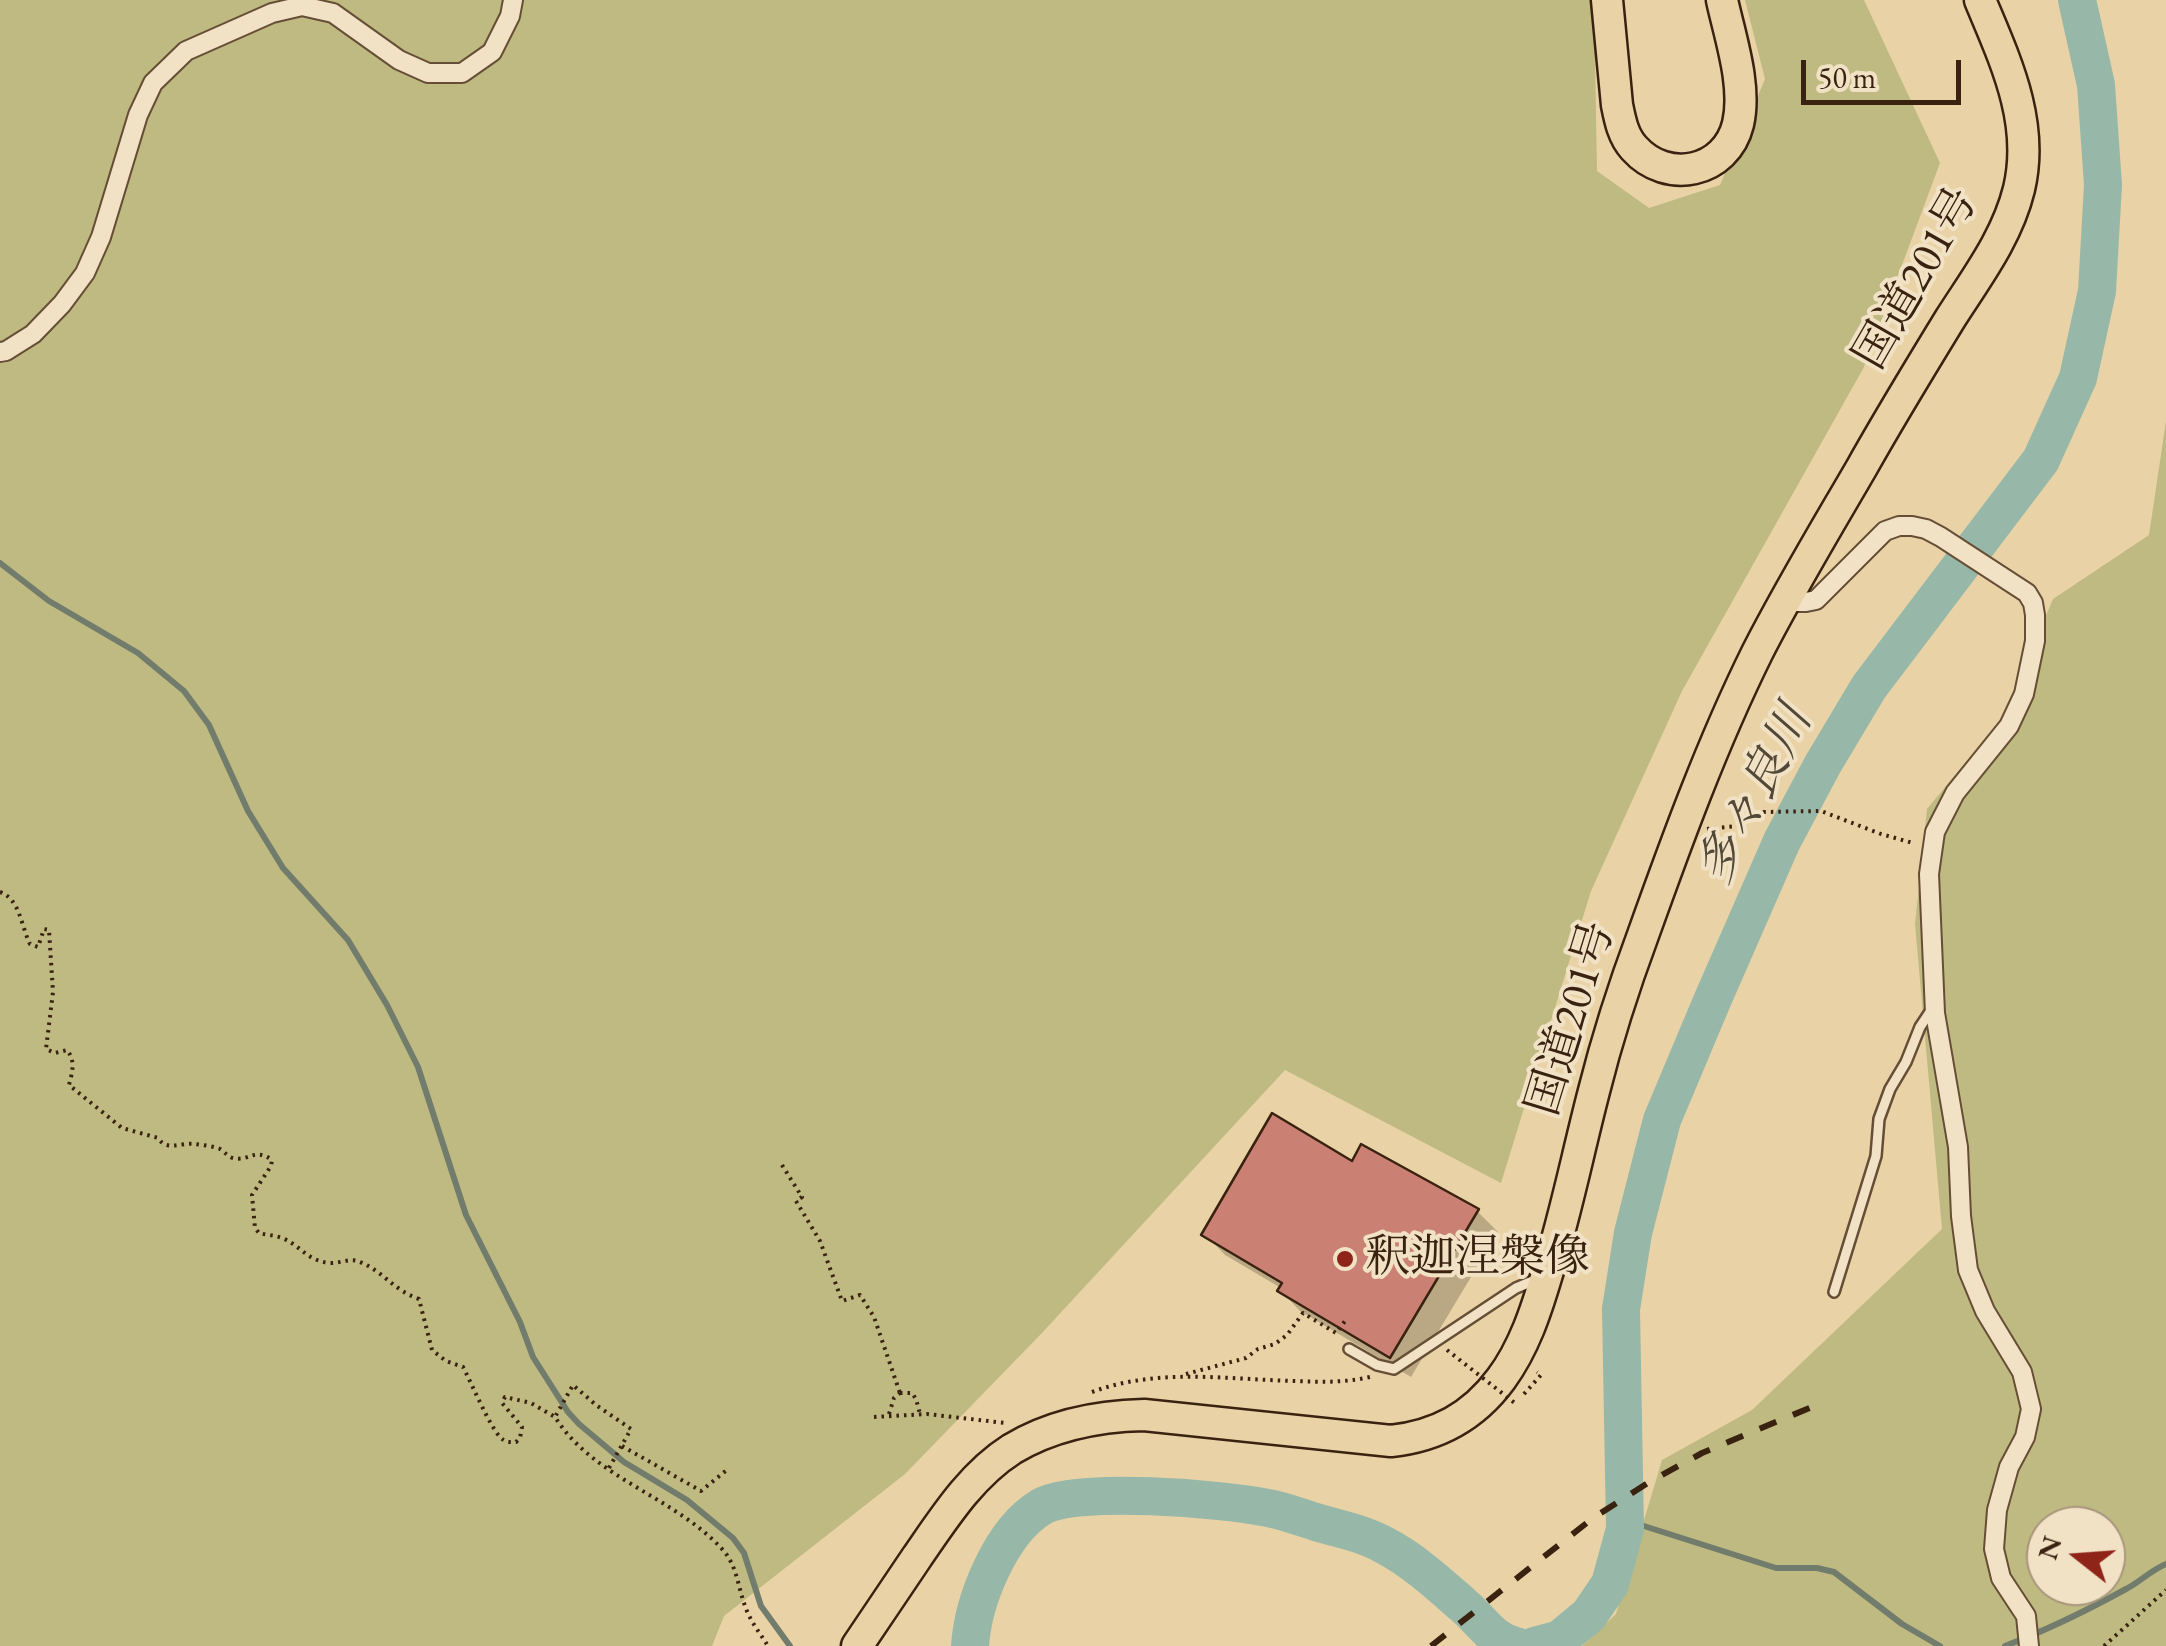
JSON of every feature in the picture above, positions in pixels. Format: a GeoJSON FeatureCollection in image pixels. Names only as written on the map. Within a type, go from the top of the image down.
{"type":"FeatureCollection","features":[{"type":"Feature","properties":{"kind":"highway"},"geometry":{"type":"LineString","coordinates":[[1607,0],[1620,121],[1636,150],[1650,162],[1678,172],[1694,170],[1720,156],[1730,144],[1738,123],[1739,75],[1722,0]]}},
{"type":"Feature","properties":{"kind":"highway","name":"国道201号"},"geometry":{"type":"LineString","coordinates":[[856,1646],[968,1487],[1013,1449],[1045,1433],[1112,1416],[1144,1415],[1367,1440],[1415,1438],[1456,1422],[1500,1381],[1527,1332],[1547,1276],[1595,1086],[1637,951],[1682,829],[1739,693],[1784,602],[2008,223],[2023,165],[2021,112],[1980,0]]}},
{"type":"Feature","properties":{"kind":"street"},"geometry":{"type":"LineString","coordinates":[[0,352],[33,334],[85,273],[101,237],[138,115],[153,83],[186,51],[272,13],[302,6],[334,13],[399,60],[428,73],[462,73],[492,52],[510,16],[513,0]]}},
{"type":"Feature","properties":{"kind":"street"},"geometry":{"type":"LineString","coordinates":[[1784,602],[1816,600],[1885,531],[1912,526],[1940,536],[1997,572],[2027,593],[2033,603],[2035,641],[2024,694],[2009,726],[1955,792],[1935,832],[1929,874],[1934,1005],[1958,1147],[1968,1270],[1985,1311],[2022,1372],[2032,1408],[1997,1510],[1994,1549],[2001,1578],[2026,1616],[2029,1646]]}},
{"type":"Feature","properties":{"kind":"lane"},"geometry":{"type":"LineString","coordinates":[[1834,1292],[1876,1156],[1885,1104],[1934,1005]]}},
{"type":"Feature","properties":{"kind":"lane"},"geometry":{"type":"LineString","coordinates":[[1349,1349],[1377,1366],[1394,1368],[1516,1288],[1547,1276]]}},
{"type":"Feature","properties":{"kind":"path"},"geometry":{"type":"LineString","coordinates":[[1682,829],[1738,826],[1764,812],[1822,811],[1932,848]]}},
{"type":"Feature","properties":{"kind":"path"},"geometry":{"type":"LineString","coordinates":[[0,892],[15,903],[30,944],[38,947],[44,929],[49,930],[54,992],[46,1049],[55,1053],[67,1050],[71,1054],[74,1062],[69,1085],[122,1128],[158,1138],[166,1146],[194,1144],[223,1150],[237,1159],[257,1154],[268,1156],[271,1166],[252,1195],[255,1228],[259,1232],[286,1240],[304,1254],[330,1263],[359,1261],[402,1293],[419,1299],[432,1350],[463,1367],[500,1437],[516,1442],[522,1427],[502,1403],[504,1397],[532,1403],[555,1417],[565,1433],[595,1461],[702,1531],[732,1562],[746,1609],[768,1646]]}},
{"type":"Feature","properties":{"kind":"path"},"geometry":{"type":"LineString","coordinates":[[782,1165],[802,1196],[796,1201],[820,1241],[842,1301],[860,1295],[874,1317],[900,1392]]}},
{"type":"Feature","properties":{"kind":"path"},"geometry":{"type":"LineString","coordinates":[[1180,1376],[1246,1358],[1275,1344],[1288,1335],[1303,1313],[1336,1333],[1344,1320]]}},
{"type":"Feature","properties":{"kind":"path"},"geometry":{"type":"LineString","coordinates":[[1446,1350],[1516,1404]]}},
{"type":"Feature","properties":{"kind":"path"},"geometry":{"type":"LineString","coordinates":[[555,1417],[573,1385],[632,1428],[610,1468]]}},
{"type":"Feature","properties":{"kind":"path"},"geometry":{"type":"LineString","coordinates":[[889,1416],[900,1392],[912,1393],[920,1414]]}},
{"type":"Feature","properties":{"kind":"path"},"geometry":{"type":"LineString","coordinates":[[622,1446],[702,1490],[728,1469]]}},
{"type":"Feature","properties":{"kind":"path"},"geometry":{"type":"LineString","coordinates":[[2104,1646],[2166,1590]]}},
{"type":"Feature","properties":{"kind":"shaded area"},"geometry":{"type":"Polygon","coordinates":[[[0,0],[1594,0],[1597,171],[1649,208],[1720,185],[1765,79],[1745,0],[1864,0],[1940,163],[1864,367],[1682,691],[1591,891],[1501,1183],[1285,1070],[1041,1334],[905,1474],[724,1616],[712,1646],[0,1646],[0,0]]]}},
{"type":"Feature","properties":{"kind":"shaded area"},"geometry":{"type":"Polygon","coordinates":[[[2166,421],[2166,1646],[1582,1646],[1616,1614],[1662,1460],[1752,1410],[1942,1229],[1915,924],[1927,809],[2004,716],[2053,599],[2149,535],[2166,421]]]}},
{"type":"Feature","properties":{"kind":"building","name":"釈迦涅槃像"},"geometry":{"type":"Polygon","coordinates":[[[1272,1113],[1352,1161],[1361,1144],[1479,1209],[1390,1358],[1277,1291],[1282,1283],[1201,1235],[1272,1113]]]}},
{"type":"Feature","properties":{"kind":"waterway","name":"多々良川"},"geometry":{"type":"LineString","coordinates":[[1534,1646],[1560,1639],[1589,1615],[1610,1584],[1625,1529],[1621,1309],[1633,1233],[1662,1120],[1712,1001],[1782,841],[1823,764],[1869,687],[2041,460],[2078,378],[2097,291],[2103,185],[2096,85],[2077,0]]}},
{"type":"Feature","properties":{"kind":"waterway"},"geometry":{"type":"LineString","coordinates":[[0,563],[49,601],[138,653],[184,691],[209,725],[248,811],[283,868],[348,940],[387,1005],[418,1067],[466,1215],[520,1322],[533,1357],[579,1424],[624,1462],[687,1500],[733,1538],[744,1553],[761,1606],[790,1646]]}},
{"type":"Feature","properties":{"kind":"waterway","name":"多々良川"},"geometry":{"type":"LineString","coordinates":[[970,1646],[991,1569],[1026,1518],[1059,1501],[1116,1496],[1247,1505],[1281,1511],[1369,1538],[1415,1565],[1493,1635],[1516,1646]]}},
{"type":"Feature","properties":{"kind":"waterway"},"geometry":{"type":"LineString","coordinates":[[1625,1520],[1776,1568],[1834,1572],[1902,1624],[1940,1646]]}},
{"type":"Feature","properties":{"kind":"waterway"},"geometry":{"type":"LineString","coordinates":[[2005,1646],[2096,1605],[2166,1564]]}},
{"type":"Feature","properties":{"kind":"railway"},"geometry":{"type":"LineString","coordinates":[[1431,1646],[1593,1518],[1651,1481],[1702,1453],[1814,1406]]}},
{"type":"Feature","properties":{"kind":"place","name":"釈迦涅槃像"},"geometry":{"type":"Point","coordinates":[1345,1259]}}]}
